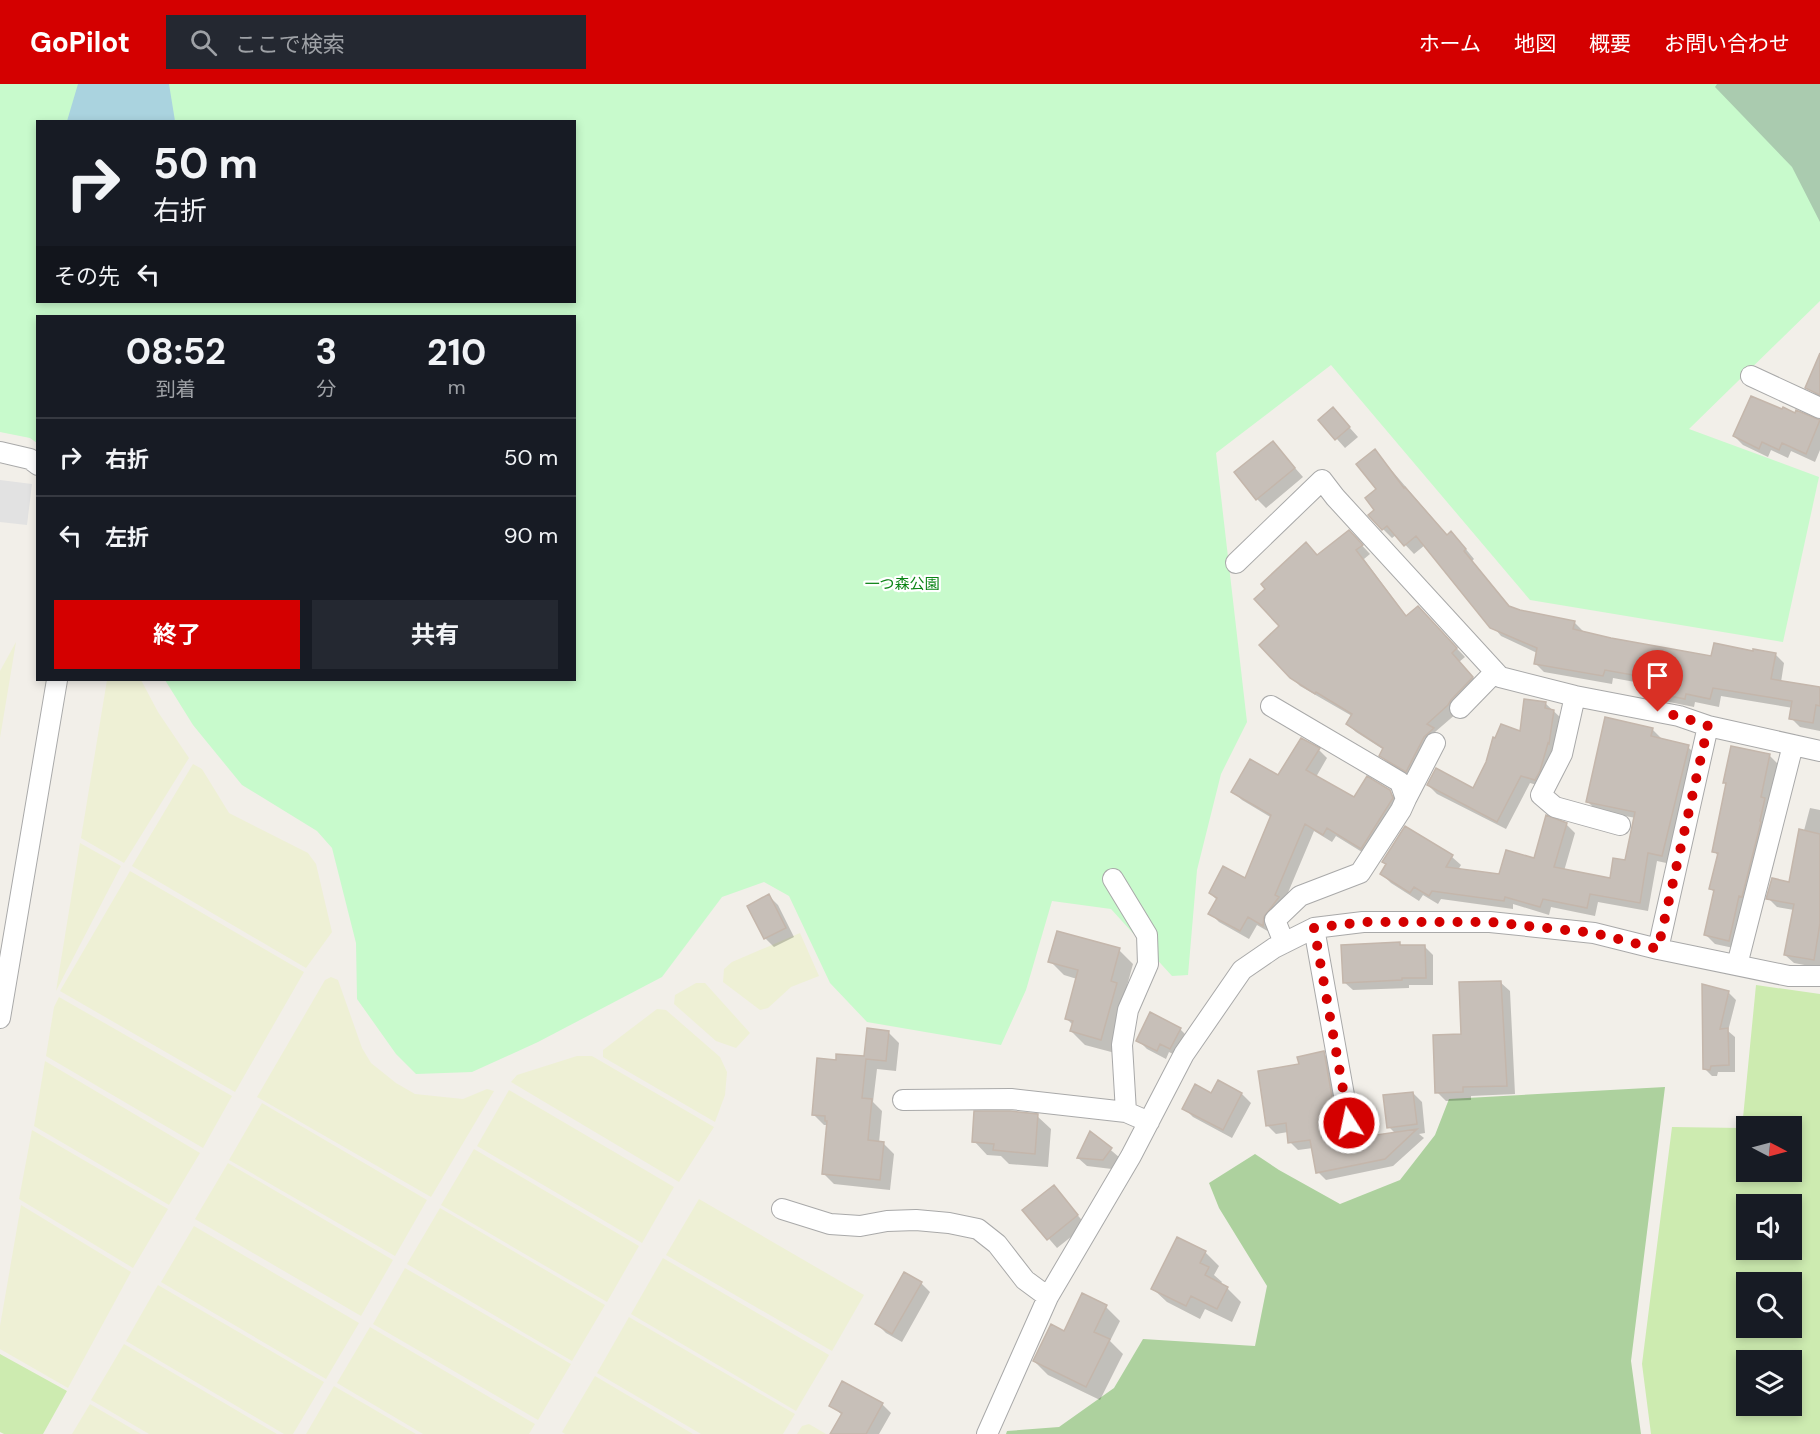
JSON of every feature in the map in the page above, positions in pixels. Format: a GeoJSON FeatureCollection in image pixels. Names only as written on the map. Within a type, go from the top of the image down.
{"type":"FeatureCollection","features":[{"type":"Feature","properties":{"kind":"street"},"geometry":{"type":"LineString","coordinates":[[1751,376],[1820,408]]}},
{"type":"Feature","properties":{"kind":"street"},"geometry":{"type":"LineString","coordinates":[[0,452],[30,459],[36,464]]}},
{"type":"Feature","properties":{"kind":"street"},"geometry":{"type":"LineString","coordinates":[[1236,563],[1322,480],[1500,678],[1575,696],[1679,716],[1708,726],[1820,751]]}},
{"type":"Feature","properties":{"kind":"street"},"geometry":{"type":"LineString","coordinates":[[1460,708],[1495,672]]}},
{"type":"Feature","properties":{"kind":"street"},"geometry":{"type":"LineString","coordinates":[[0,1018],[57,681]]}},
{"type":"Feature","properties":{"kind":"street"},"geometry":{"type":"LineString","coordinates":[[1575,696],[1562,754],[1541,795],[1555,807],[1620,825]]}},
{"type":"Feature","properties":{"kind":"street"},"geometry":{"type":"LineString","coordinates":[[1271,706],[1400,782],[1406,799]]}},
{"type":"Feature","properties":{"kind":"street"},"geometry":{"type":"LineString","coordinates":[[1658,949],[1708,726]]}},
{"type":"Feature","properties":{"kind":"street"},"geometry":{"type":"LineString","coordinates":[[1284,943],[1275,920],[1300,896],[1360,873],[1401,810],[1435,743]]}},
{"type":"Feature","properties":{"kind":"street"},"geometry":{"type":"LineString","coordinates":[[1737,965],[1793,746]]}},
{"type":"Feature","properties":{"kind":"street"},"geometry":{"type":"LineString","coordinates":[[1113,879],[1148,935],[1148,964],[1128,1010],[1122,1045],[1126,1112]]}},
{"type":"Feature","properties":{"kind":"street"},"geometry":{"type":"LineString","coordinates":[[987,1434],[1048,1297],[1131,1156],[1184,1054],[1242,970],[1284,943],[1314,928],[1363,922],[1490,922],[1594,933],[1658,949],[1789,976],[1820,976]]}},
{"type":"Feature","properties":{"kind":"street"},"geometry":{"type":"LineString","coordinates":[[1314,928],[1349,1123]]}},
{"type":"Feature","properties":{"kind":"street"},"geometry":{"type":"LineString","coordinates":[[903,1100],[1011,1098],[1126,1112],[1149,1122]]}},
{"type":"Feature","properties":{"kind":"street"},"geometry":{"type":"LineString","coordinates":[[782,1209],[830,1224],[860,1226],[887,1221],[916,1220],[949,1222],[978,1229],[997,1244],[1025,1280],[1048,1297]]}},
{"type":"Feature","properties":{"kind":"green space","name":"一つ森公園"},"geometry":{"type":"Polygon","coordinates":[[[0,84],[1717,84],[1715,87],[1792,167],[1820,222],[1820,301],[1689,429],[1819,477],[1783,642],[1530,600],[1331,365],[1216,453],[1247,722],[1221,774],[1197,870],[1188,975],[1172,976],[1111,909],[1052,901],[1026,990],[1001,1045],[867,1022],[830,983],[789,896],[764,882],[722,897],[662,977],[538,1042],[472,1072],[416,1074],[396,1054],[357,999],[356,943],[332,848],[317,831],[242,785],[193,725],[166,681],[576,681],[576,315],[36,315],[36,442],[30,438],[0,432],[0,84]]]}},
{"type":"Feature","properties":{"kind":"green space"},"geometry":{"type":"Polygon","coordinates":[[[1697,84],[1820,84],[1820,237],[1697,84]]]}},
{"type":"Feature","properties":{"kind":"green space"},"geometry":{"type":"Polygon","coordinates":[[[16,642],[0,738],[0,671],[16,642]]]}},
{"type":"Feature","properties":{"kind":"green space"},"geometry":{"type":"Polygon","coordinates":[[[107,681],[142,681],[158,712],[189,758],[124,863],[81,838],[107,681]]]}},
{"type":"Feature","properties":{"kind":"green space"},"geometry":{"type":"Polygon","coordinates":[[[193,764],[202,769],[229,813],[308,853],[316,864],[332,932],[306,968],[132,866],[193,764]]]}},
{"type":"Feature","properties":{"kind":"green space"},"geometry":{"type":"Polygon","coordinates":[[[80,843],[121,866],[56,991],[80,843]]]}},
{"type":"Feature","properties":{"kind":"green space"},"geometry":{"type":"Polygon","coordinates":[[[130,871],[304,972],[235,1092],[60,991],[130,871]]]}},
{"type":"Feature","properties":{"kind":"green space"},"geometry":{"type":"Polygon","coordinates":[[[800,933],[819,976],[791,987],[768,1008],[760,1010],[723,982],[724,969],[732,962],[800,933]]]}},
{"type":"Feature","properties":{"kind":"green space"},"geometry":{"type":"Polygon","coordinates":[[[331,977],[338,980],[362,1048],[371,1063],[396,1083],[415,1094],[463,1099],[487,1089],[494,1091],[431,1197],[257,1097],[325,980],[331,977]]]}},
{"type":"Feature","properties":{"kind":"green space"},"geometry":{"type":"Polygon","coordinates":[[[696,983],[705,983],[750,1033],[736,1048],[716,1041],[674,1004],[675,995],[696,983]]]}},
{"type":"Feature","properties":{"kind":"green space"},"geometry":{"type":"Polygon","coordinates":[[[1756,985],[1820,994],[1820,1434],[1651,1434],[1642,1364],[1672,1127],[1736,1128],[1736,1182],[1802,1182],[1802,1116],[1743,1116],[1756,985]]]}},
{"type":"Feature","properties":{"kind":"green space"},"geometry":{"type":"Polygon","coordinates":[[[59,997],[232,1096],[203,1148],[46,1056],[54,1007],[59,997]]]}},
{"type":"Feature","properties":{"kind":"green space"},"geometry":{"type":"Polygon","coordinates":[[[657,1009],[666,1010],[720,1057],[727,1072],[725,1095],[715,1122],[603,1057],[603,1050],[657,1009]]]}},
{"type":"Feature","properties":{"kind":"green space"},"geometry":{"type":"Polygon","coordinates":[[[577,1056],[592,1056],[714,1127],[679,1182],[511,1082],[517,1075],[577,1056]]]}},
{"type":"Feature","properties":{"kind":"green space"},"geometry":{"type":"Polygon","coordinates":[[[45,1061],[200,1153],[169,1205],[34,1126],[45,1061]]]}},
{"type":"Feature","properties":{"kind":"green space"},"geometry":{"type":"Polygon","coordinates":[[[1665,1087],[1631,1361],[1641,1434],[1006,1434],[1007,1431],[1059,1427],[1114,1388],[1143,1339],[1255,1346],[1267,1286],[1219,1208],[1209,1183],[1255,1154],[1340,1204],[1400,1180],[1435,1135],[1449,1099],[1665,1087]]]}},
{"type":"Feature","properties":{"kind":"green space"},"geometry":{"type":"Polygon","coordinates":[[[509,1090],[674,1187],[642,1243],[477,1146],[509,1090]]]}},
{"type":"Feature","properties":{"kind":"green space"},"geometry":{"type":"Polygon","coordinates":[[[262,1103],[427,1200],[395,1256],[229,1160],[262,1103]]]}},
{"type":"Feature","properties":{"kind":"green space"},"geometry":{"type":"Polygon","coordinates":[[[32,1130],[168,1209],[133,1268],[19,1199],[32,1130]]]}},
{"type":"Feature","properties":{"kind":"green space"},"geometry":{"type":"Polygon","coordinates":[[[474,1149],[639,1246],[607,1302],[441,1205],[474,1149]]]}},
{"type":"Feature","properties":{"kind":"green space"},"geometry":{"type":"Polygon","coordinates":[[[228,1163],[393,1260],[361,1316],[195,1219],[228,1163]]]}},
{"type":"Feature","properties":{"kind":"green space"},"geometry":{"type":"Polygon","coordinates":[[[699,1199],[864,1295],[832,1351],[666,1255],[699,1199]]]}},
{"type":"Feature","properties":{"kind":"green space"},"geometry":{"type":"Polygon","coordinates":[[[21,1205],[131,1272],[68,1388],[0,1349],[0,1326],[21,1205]]]}},
{"type":"Feature","properties":{"kind":"green space"},"geometry":{"type":"Polygon","coordinates":[[[440,1208],[605,1305],[572,1361],[407,1264],[440,1208]]]}},
{"type":"Feature","properties":{"kind":"green space"},"geometry":{"type":"Polygon","coordinates":[[[194,1226],[359,1323],[326,1379],[161,1282],[194,1226]]]}},
{"type":"Feature","properties":{"kind":"green space"},"geometry":{"type":"Polygon","coordinates":[[[663,1258],[829,1355],[796,1411],[631,1314],[663,1258]]]}},
{"type":"Feature","properties":{"kind":"green space"},"geometry":{"type":"Polygon","coordinates":[[[405,1268],[571,1364],[538,1420],[373,1324],[405,1268]]]}},
{"type":"Feature","properties":{"kind":"green space"},"geometry":{"type":"Polygon","coordinates":[[[158,1285],[324,1382],[293,1434],[284,1434],[126,1341],[158,1285]]]}},
{"type":"Feature","properties":{"kind":"green space"},"geometry":{"type":"Polygon","coordinates":[[[629,1317],[795,1414],[783,1434],[701,1434],[597,1373],[629,1317]]]}},
{"type":"Feature","properties":{"kind":"green space"},"geometry":{"type":"Polygon","coordinates":[[[370,1327],[535,1424],[529,1434],[423,1434],[337,1383],[370,1327]]]}},
{"type":"Feature","properties":{"kind":"green space"},"geometry":{"type":"Polygon","coordinates":[[[124,1344],[277,1434],[149,1434],[91,1400],[124,1344]]]}},
{"type":"Feature","properties":{"kind":"green space"},"geometry":{"type":"Polygon","coordinates":[[[0,1354],[67,1391],[43,1434],[4,1434],[0,1432],[0,1354]]]}},
{"type":"Feature","properties":{"kind":"green space"},"geometry":{"type":"Polygon","coordinates":[[[595,1376],[693,1434],[565,1434],[562,1432],[595,1376]]]}},
{"type":"Feature","properties":{"kind":"green space"},"geometry":{"type":"Polygon","coordinates":[[[334,1386],[416,1434],[306,1434],[334,1386]]]}},
{"type":"Feature","properties":{"kind":"green space"},"geometry":{"type":"Polygon","coordinates":[[[90,1404],[141,1434],[72,1434],[90,1404]]]}},
{"type":"Feature","properties":{"kind":"green space"},"geometry":{"type":"Polygon","coordinates":[[[809,1424],[826,1434],[797,1434],[802,1426],[809,1424]]]}},
{"type":"Feature","properties":{"kind":"shaded area"},"geometry":{"type":"Polygon","coordinates":[[[0,480],[32,484],[27,525],[0,522],[0,480]]]}},
{"type":"Feature","properties":{"kind":"water"},"geometry":{"type":"Polygon","coordinates":[[[78,84],[169,84],[175,120],[67,120],[78,84]]]}},
{"type":"Feature","properties":{"kind":"building"},"geometry":{"type":"Polygon","coordinates":[[[1820,353],[1820,395],[1805,388],[1820,353]]]}},
{"type":"Feature","properties":{"kind":"building"},"geometry":{"type":"Polygon","coordinates":[[[1751,396],[1782,409],[1783,407],[1795,413],[1796,410],[1820,420],[1806,454],[1782,443],[1779,450],[1762,442],[1759,449],[1733,436],[1751,396]]]}},
{"type":"Feature","properties":{"kind":"building"},"geometry":{"type":"Polygon","coordinates":[[[1333,407],[1350,427],[1335,440],[1318,420],[1333,407]]]}},
{"type":"Feature","properties":{"kind":"building"},"geometry":{"type":"Polygon","coordinates":[[[1273,441],[1295,468],[1256,500],[1234,472],[1273,441]]]}},
{"type":"Feature","properties":{"kind":"building"},"geometry":{"type":"Polygon","coordinates":[[[1375,449],[1404,488],[1447,535],[1451,531],[1466,549],[1464,551],[1509,606],[1575,621],[1573,629],[1711,656],[1714,643],[1776,653],[1771,679],[1820,687],[1820,706],[1816,705],[1813,723],[1789,719],[1792,701],[1713,688],[1710,699],[1686,694],[1685,699],[1654,693],[1656,679],[1605,670],[1603,676],[1534,664],[1537,648],[1490,628],[1416,536],[1404,546],[1387,526],[1382,530],[1368,515],[1374,510],[1365,498],[1376,489],[1356,464],[1375,449]]]}},
{"type":"Feature","properties":{"kind":"building"},"geometry":{"type":"Polygon","coordinates":[[[1349,530],[1363,545],[1356,550],[1406,616],[1418,606],[1457,648],[1452,653],[1473,677],[1427,724],[1434,728],[1424,737],[1406,772],[1379,756],[1383,748],[1346,724],[1352,714],[1290,678],[1259,645],[1279,626],[1254,599],[1265,589],[1261,584],[1306,542],[1317,555],[1349,530]]]}},
{"type":"Feature","properties":{"kind":"building"},"geometry":{"type":"Polygon","coordinates":[[[1524,699],[1546,702],[1545,708],[1554,710],[1549,744],[1535,780],[1521,776],[1497,822],[1427,785],[1436,768],[1473,788],[1486,762],[1493,737],[1495,738],[1501,724],[1520,731],[1524,699]]]}},
{"type":"Feature","properties":{"kind":"building"},"geometry":{"type":"Polygon","coordinates":[[[1605,717],[1653,728],[1651,736],[1689,745],[1662,856],[1648,853],[1640,903],[1590,894],[1587,908],[1543,899],[1540,907],[1505,897],[1504,901],[1432,891],[1429,896],[1414,887],[1410,893],[1380,874],[1386,864],[1382,862],[1405,826],[1453,855],[1446,867],[1499,874],[1506,850],[1534,858],[1546,815],[1567,823],[1554,867],[1610,878],[1613,858],[1625,860],[1635,812],[1586,802],[1605,717]]]}},
{"type":"Feature","properties":{"kind":"building"},"geometry":{"type":"Polygon","coordinates":[[[1301,738],[1320,748],[1306,770],[1354,797],[1367,776],[1390,790],[1393,798],[1361,849],[1327,828],[1323,835],[1305,824],[1275,895],[1279,897],[1264,917],[1263,926],[1248,917],[1240,931],[1208,914],[1217,898],[1209,893],[1223,866],[1245,878],[1271,815],[1231,792],[1250,759],[1278,775],[1301,738]]]}},
{"type":"Feature","properties":{"kind":"building"},"geometry":{"type":"Polygon","coordinates":[[[1731,746],[1770,754],[1761,797],[1765,798],[1761,822],[1742,897],[1739,896],[1729,941],[1704,935],[1714,890],[1709,889],[1718,853],[1712,852],[1731,746]]]}},
{"type":"Feature","properties":{"kind":"building"},"geometry":{"type":"Polygon","coordinates":[[[1799,829],[1820,834],[1820,923],[1814,960],[1784,955],[1794,904],[1766,899],[1772,878],[1789,882],[1799,829]]]}},
{"type":"Feature","properties":{"kind":"building"},"geometry":{"type":"Polygon","coordinates":[[[769,894],[786,928],[764,939],[747,906],[769,894]]]}},
{"type":"Feature","properties":{"kind":"building"},"geometry":{"type":"Polygon","coordinates":[[[1057,931],[1120,948],[1111,981],[1117,983],[1101,1040],[1070,1031],[1073,1021],[1065,1019],[1078,970],[1048,962],[1057,931]]]}},
{"type":"Feature","properties":{"kind":"building"},"geometry":{"type":"Polygon","coordinates":[[[1400,942],[1400,945],[1425,945],[1426,978],[1343,983],[1341,945],[1400,942]]]}},
{"type":"Feature","properties":{"kind":"building"},"geometry":{"type":"Polygon","coordinates":[[[1501,981],[1507,1086],[1463,1087],[1463,1092],[1435,1093],[1433,1035],[1461,1034],[1459,982],[1501,981]]]}},
{"type":"Feature","properties":{"kind":"building"},"geometry":{"type":"Polygon","coordinates":[[[1702,984],[1729,991],[1720,1029],[1728,1028],[1729,1065],[1711,1066],[1710,1070],[1703,1069],[1702,984]]]}},
{"type":"Feature","properties":{"kind":"building"},"geometry":{"type":"Polygon","coordinates":[[[1150,1012],[1181,1028],[1170,1049],[1160,1044],[1157,1051],[1136,1041],[1150,1012]]]}},
{"type":"Feature","properties":{"kind":"building"},"geometry":{"type":"Polygon","coordinates":[[[867,1028],[889,1031],[886,1061],[866,1059],[862,1098],[872,1099],[868,1140],[884,1142],[880,1180],[822,1174],[827,1121],[825,1121],[825,1116],[812,1115],[817,1058],[836,1060],[836,1054],[864,1056],[867,1028]]]}},
{"type":"Feature","properties":{"kind":"building"},"geometry":{"type":"Polygon","coordinates":[[[1324,1051],[1337,1125],[1342,1140],[1417,1129],[1385,1159],[1316,1173],[1310,1140],[1288,1143],[1286,1123],[1266,1126],[1258,1071],[1299,1064],[1297,1057],[1324,1051]]]}},
{"type":"Feature","properties":{"kind":"building"},"geometry":{"type":"Polygon","coordinates":[[[1218,1080],[1242,1093],[1223,1130],[1182,1109],[1195,1084],[1211,1093],[1218,1080]]]}},
{"type":"Feature","properties":{"kind":"building"},"geometry":{"type":"Polygon","coordinates":[[[1413,1092],[1417,1124],[1387,1128],[1383,1095],[1413,1092]]]}},
{"type":"Feature","properties":{"kind":"building"},"geometry":{"type":"Polygon","coordinates":[[[974,1111],[1038,1114],[1035,1154],[993,1150],[994,1144],[972,1142],[974,1111]]]}},
{"type":"Feature","properties":{"kind":"building"},"geometry":{"type":"Polygon","coordinates":[[[1090,1131],[1112,1148],[1103,1160],[1077,1158],[1090,1131]]]}},
{"type":"Feature","properties":{"kind":"building"},"geometry":{"type":"Polygon","coordinates":[[[1054,1185],[1078,1215],[1047,1240],[1022,1210],[1054,1185]]]}},
{"type":"Feature","properties":{"kind":"building"},"geometry":{"type":"Polygon","coordinates":[[[1177,1237],[1206,1251],[1200,1263],[1209,1267],[1205,1275],[1228,1287],[1217,1309],[1191,1296],[1186,1306],[1151,1289],[1177,1237]]]}},
{"type":"Feature","properties":{"kind":"building"},"geometry":{"type":"Polygon","coordinates":[[[904,1272],[922,1282],[892,1334],[875,1324],[904,1272]]]}},
{"type":"Feature","properties":{"kind":"building"},"geometry":{"type":"Polygon","coordinates":[[[1082,1293],[1107,1305],[1094,1332],[1110,1339],[1086,1387],[1033,1361],[1051,1324],[1064,1331],[1082,1293]]]}},
{"type":"Feature","properties":{"kind":"building"},"geometry":{"type":"Polygon","coordinates":[[[842,1381],[883,1403],[866,1434],[830,1434],[842,1413],[829,1406],[842,1381]]]}},
{"type":"Feature","properties":{"kind":"route"},"geometry":{"type":"LineString","coordinates":[[1349,1123],[1314,928],[1363,922],[1490,922],[1594,933],[1658,949],[1708,726],[1679,716],[1658,712]]}}]}
